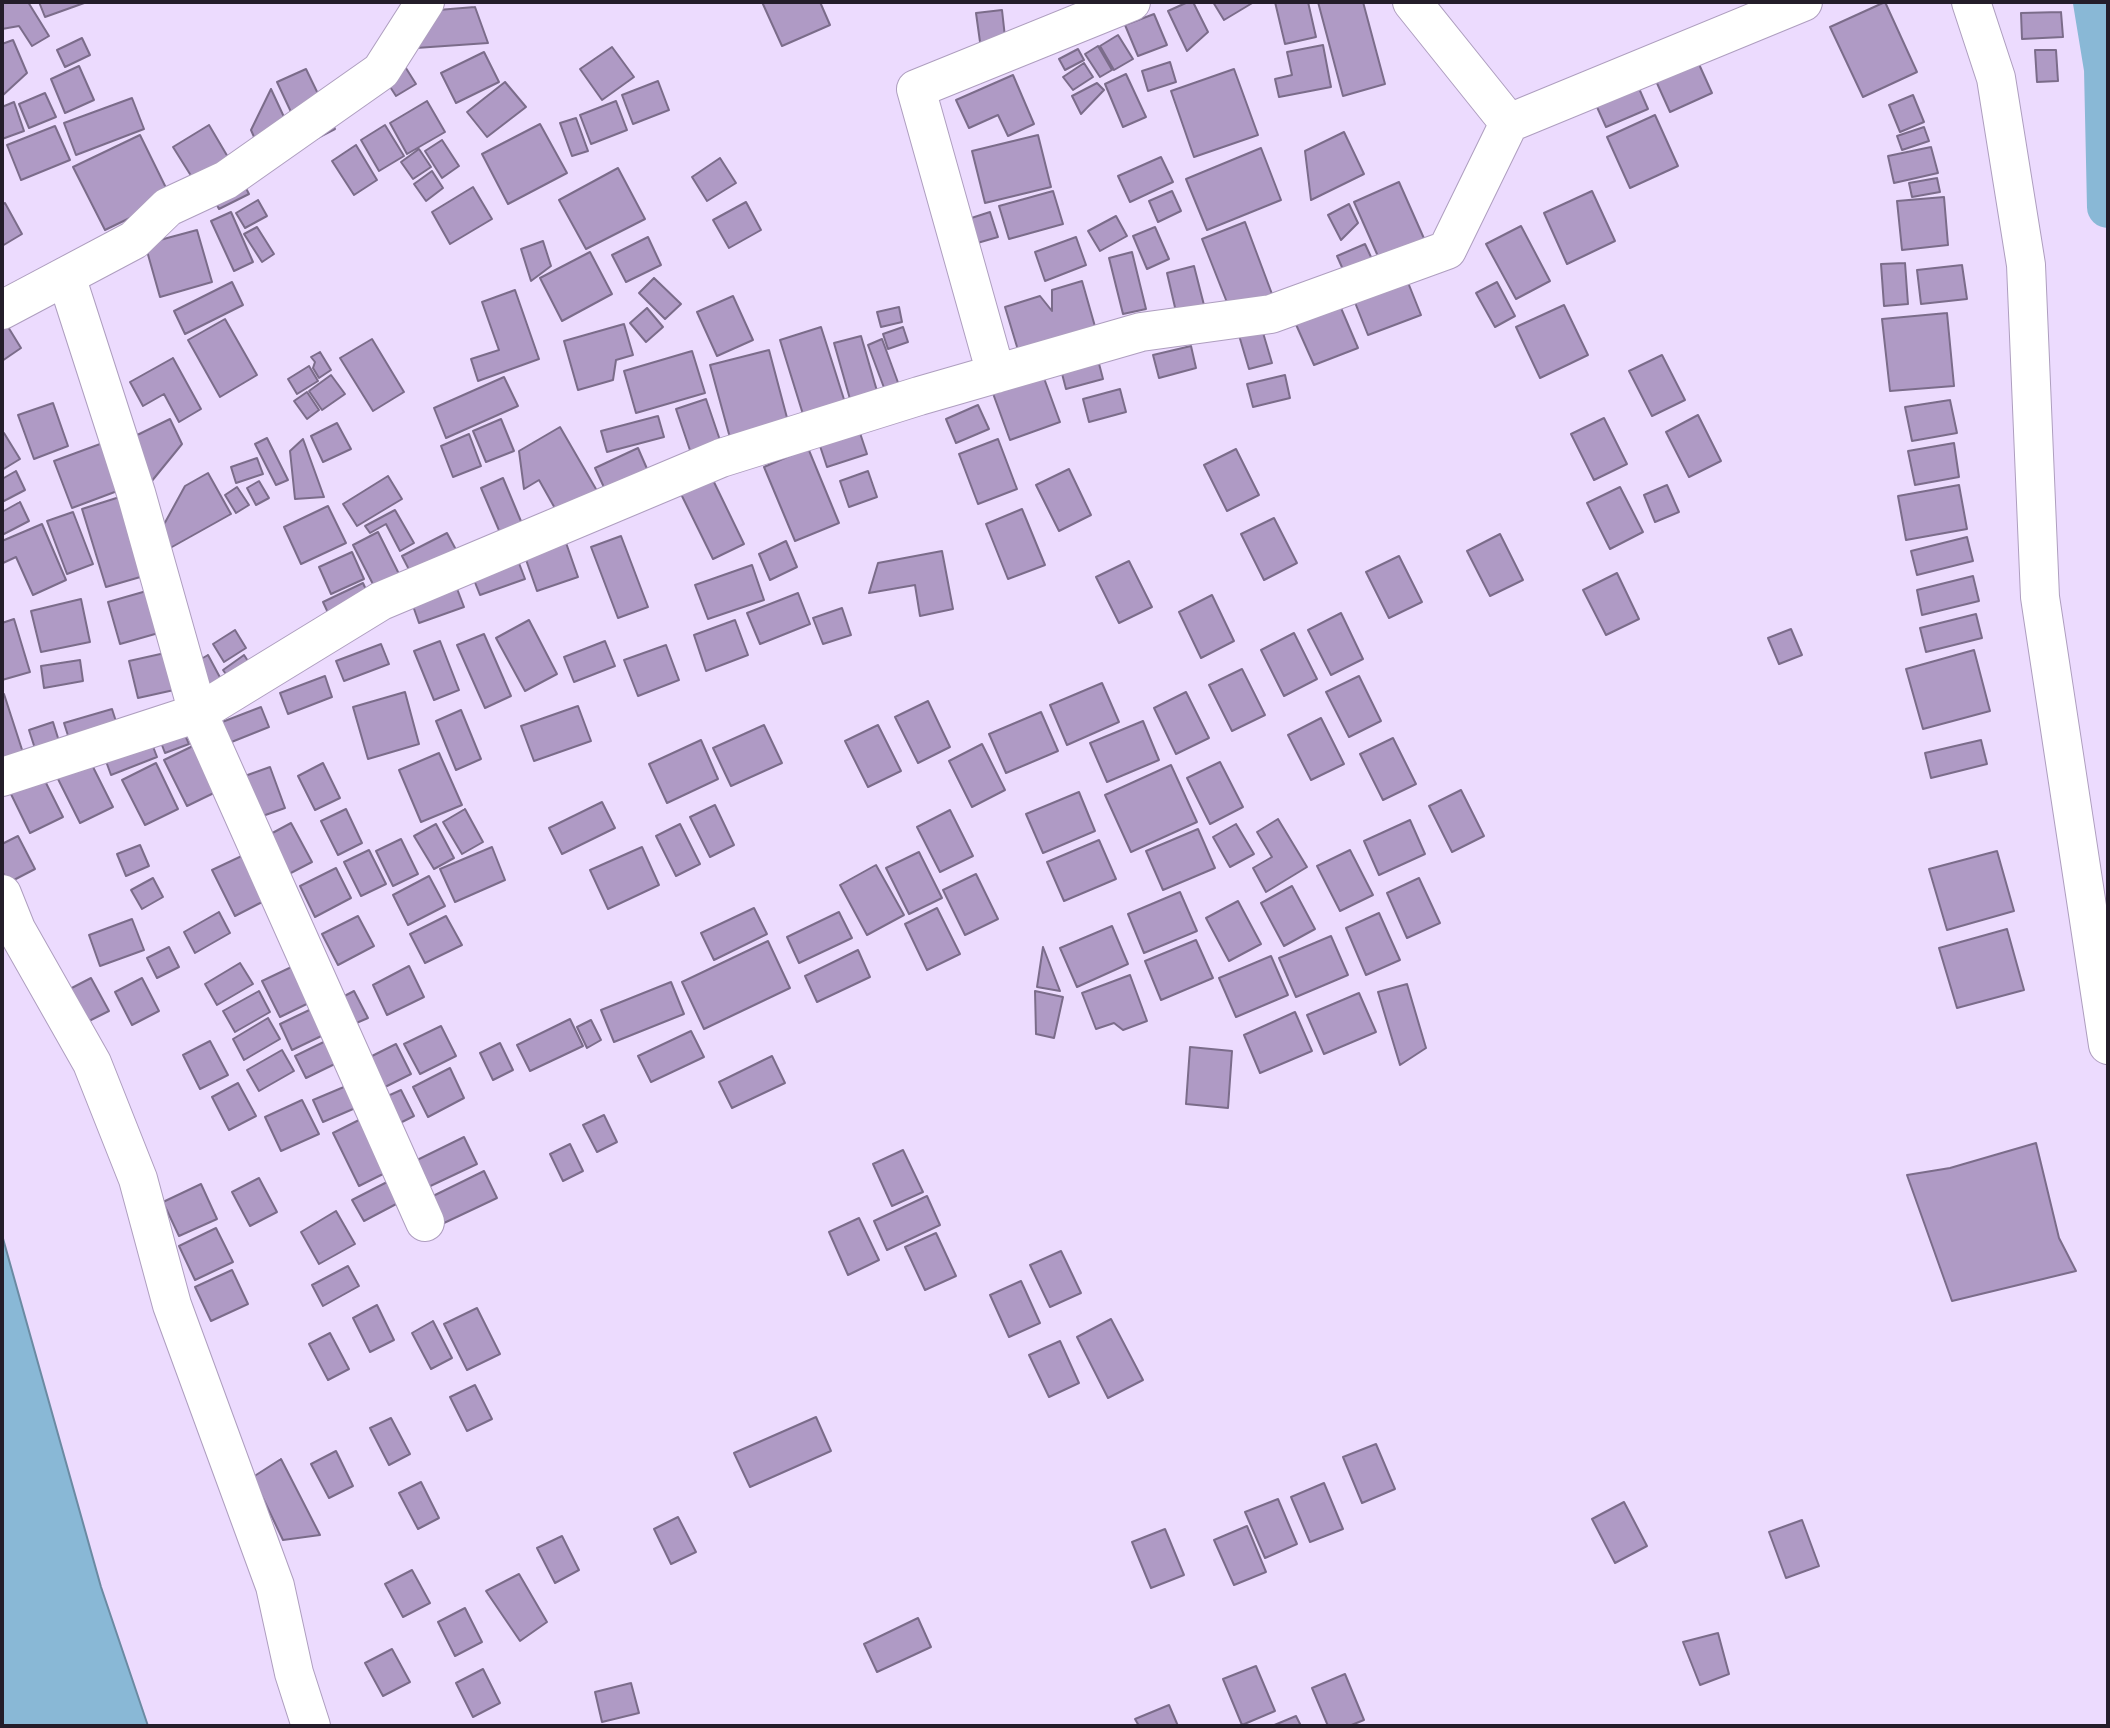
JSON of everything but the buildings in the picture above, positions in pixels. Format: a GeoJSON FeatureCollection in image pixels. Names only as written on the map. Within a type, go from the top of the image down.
{"type":"FeatureCollection","features":[{"type":"Feature","properties":{"kind":"street"},"geometry":{"type":"LineString","coordinates":[[2,310],[134,240],[168,207],[226,180],[381,71],[425,2]]}},
{"type":"Feature","properties":{"kind":"street"},"geometry":{"type":"LineString","coordinates":[[996,374],[916,89],[1131,2]]}},
{"type":"Feature","properties":{"kind":"street"},"geometry":{"type":"LineString","coordinates":[[1412,2],[1510,123]]}},
{"type":"Feature","properties":{"kind":"street"},"geometry":{"type":"LineString","coordinates":[[2,776],[198,713],[381,601],[721,458],[1141,332],[1271,314],[1447,250],[1510,123],[1803,2]]}},
{"type":"Feature","properties":{"kind":"street"},"geometry":{"type":"LineString","coordinates":[[1971,2],[1996,78],[2026,265],[2040,597],[2108,1045]]}},
{"type":"Feature","properties":{"kind":"street"},"geometry":{"type":"LineString","coordinates":[[66,276],[136,493],[198,713],[425,1222]]}},
{"type":"Feature","properties":{"kind":"street"},"geometry":{"type":"LineString","coordinates":[[2,894],[16,929],[92,1063],[138,1179],[172,1305],[275,1586],[294,1673],[311,1726]]}},
{"type":"Feature","properties":{"kind":"water"},"geometry":{"type":"Polygon","coordinates":[[[2,1235],[101,1587],[148,1726],[2,1726],[2,1235]]]}},
{"type":"Feature","properties":{"kind":"waterway"},"geometry":{"type":"LineString","coordinates":[[2094,2],[2105,69],[2108,207]]}}]}
